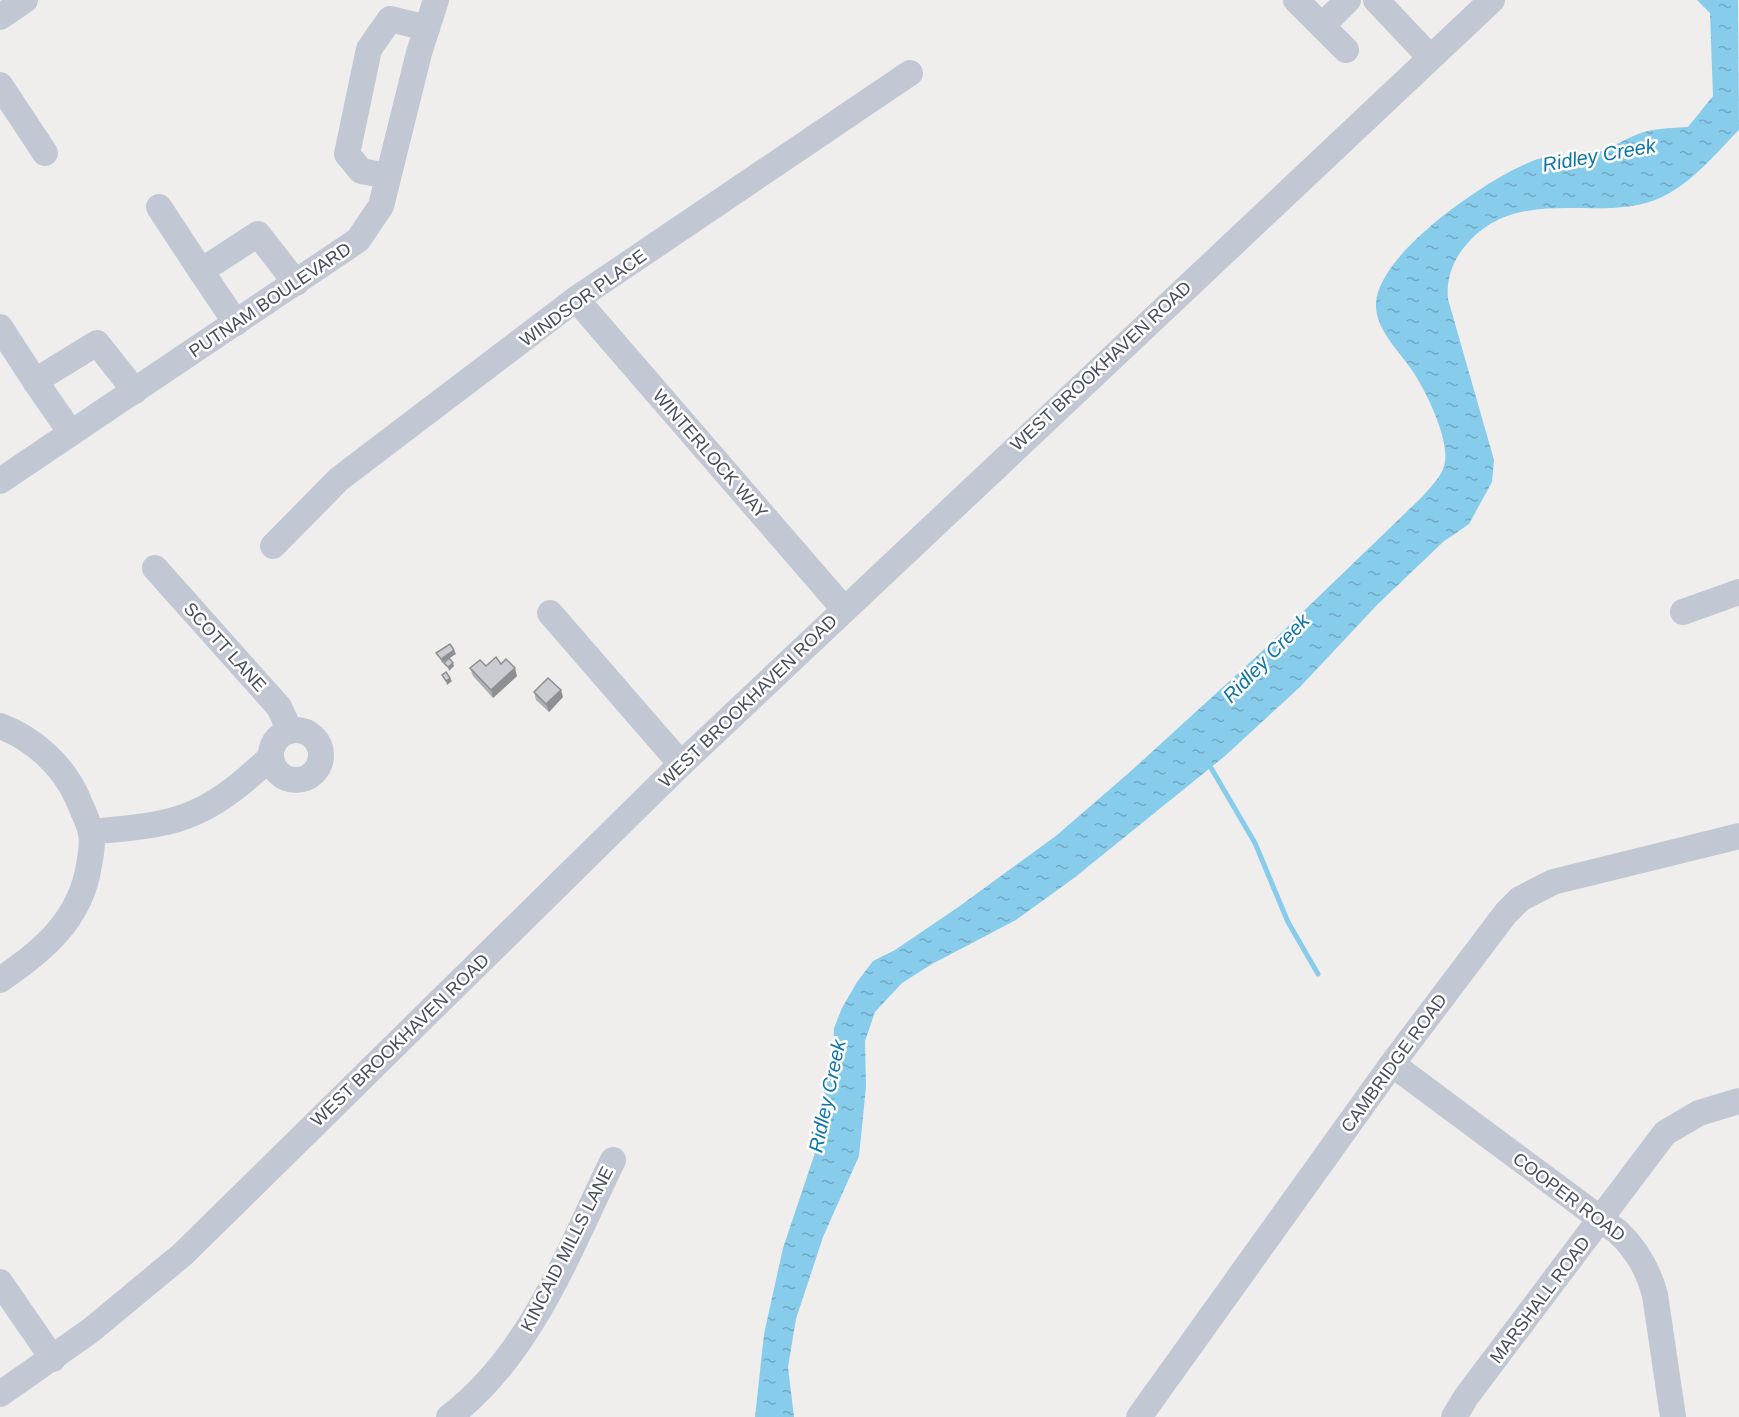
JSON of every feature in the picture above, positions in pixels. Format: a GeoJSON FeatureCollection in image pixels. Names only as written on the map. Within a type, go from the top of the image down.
{"type":"FeatureCollection","features":[{"type":"Feature","properties":{"kind":"street"},"geometry":{"type":"LineString","coordinates":[[0,16],[25,0]]}},
{"type":"Feature","properties":{"kind":"street","name":"PUTNAM BOULEVARD"},"geometry":{"type":"LineString","coordinates":[[0,481],[358,240],[381,206],[436,0]]}},
{"type":"Feature","properties":{"kind":"street"},"geometry":{"type":"LineString","coordinates":[[1296,0],[1346,50]]}},
{"type":"Feature","properties":{"kind":"street"},"geometry":{"type":"LineString","coordinates":[[1322,26],[1348,0]]}},
{"type":"Feature","properties":{"kind":"street"},"geometry":{"type":"LineString","coordinates":[[1376,0],[1429,56]]}},
{"type":"Feature","properties":{"kind":"street","name":"WEST BROOKHAVEN ROAD"},"geometry":{"type":"LineString","coordinates":[[0,1394],[53,1359],[183,1254],[681,764],[1429,56],[1492,0]]}},
{"type":"Feature","properties":{"kind":"street"},"geometry":{"type":"LineString","coordinates":[[388,176],[361,171],[347,154],[369,49],[390,19],[427,28]]}},
{"type":"Feature","properties":{"kind":"street","name":"WINDSOR PLACE"},"geometry":{"type":"LineString","coordinates":[[273,546],[339,479],[576,299],[910,73]]}},
{"type":"Feature","properties":{"kind":"street"},"geometry":{"type":"LineString","coordinates":[[0,85],[45,153]]}},
{"type":"Feature","properties":{"kind":"street"},"geometry":{"type":"LineString","coordinates":[[159,207],[236,323]]}},
{"type":"Feature","properties":{"kind":"street"},"geometry":{"type":"LineString","coordinates":[[201,271],[258,234],[296,282]]}},
{"type":"Feature","properties":{"kind":"street","name":"WINTERLOCK WAY"},"geometry":{"type":"LineString","coordinates":[[576,299],[844,609]]}},
{"type":"Feature","properties":{"kind":"street"},"geometry":{"type":"LineString","coordinates":[[0,327],[72,433]]}},
{"type":"Feature","properties":{"kind":"street"},"geometry":{"type":"LineString","coordinates":[[35,381],[97,343],[135,390]]}},
{"type":"Feature","properties":{"kind":"street","name":"SCOTT LANE"},"geometry":{"type":"LineString","coordinates":[[155,568],[279,707],[290,731]]}},
{"type":"Feature","properties":{"kind":"street"},"geometry":{"type":"LineString","coordinates":[[1683,612],[1739,592]]}},
{"type":"Feature","properties":{"kind":"street"},"geometry":{"type":"LineString","coordinates":[[550,613],[681,764]]}},
{"type":"Feature","properties":{"kind":"street"},"geometry":{"type":"LineString","coordinates":[[0,726],[34,744],[58,766],[76,794],[91,832],[88,876],[68,920],[42,950],[0,980]]}},
{"type":"Feature","properties":{"kind":"street"},"geometry":{"type":"LineString","coordinates":[[91,832],[143,826],[196,813],[218,801],[271,758],[276,741],[290,731],[303,731],[316,741],[321,754],[315,770],[304,779],[287,778],[274,766],[271,758]]}},
{"type":"Feature","properties":{"kind":"street","name":"CAMBRIDGE ROAD"},"geometry":{"type":"LineString","coordinates":[[1139,1417],[1392,1064],[1494,927],[1520,899],[1553,882],[1739,836]]}},
{"type":"Feature","properties":{"kind":"street","name":"COOPER ROAD"},"geometry":{"type":"LineString","coordinates":[[1392,1064],[1601,1219],[1632,1245],[1650,1277],[1673,1417]]}},
{"type":"Feature","properties":{"kind":"street","name":"MARSHALL ROAD"},"geometry":{"type":"LineString","coordinates":[[1454,1417],[1466,1397],[1665,1133],[1698,1113],[1739,1101]]}},
{"type":"Feature","properties":{"kind":"street","name":"KINCAID MILLS LANE"},"geometry":{"type":"LineString","coordinates":[[449,1417],[474,1398],[521,1338],[551,1288],[613,1160]]}},
{"type":"Feature","properties":{"kind":"street"},"geometry":{"type":"LineString","coordinates":[[0,1282],[53,1359]]}},
{"type":"Feature","properties":{"kind":"water","name":"Ridley Creek"},"geometry":{"type":"Polygon","coordinates":[[[1697,0],[1738,0],[1739,130],[1695,175],[1664,196],[1640,204],[1615,208],[1562,208],[1511,215],[1488,226],[1466,245],[1454,263],[1449,277],[1448,299],[1494,460],[1492,482],[1469,524],[1443,542],[1377,605],[1300,687],[1225,756],[1074,878],[1016,920],[932,964],[902,983],[875,1012],[865,1041],[866,1087],[859,1156],[823,1237],[796,1319],[788,1367],[794,1417],[755,1417],[764,1334],[783,1248],[821,1135],[825,1083],[833,1063],[834,1028],[857,982],[873,961],[895,950],[957,908],[1057,835],[1258,655],[1433,485],[1442,472],[1445,462],[1443,439],[1422,386],[1380,324],[1376,307],[1380,286],[1394,264],[1414,241],[1439,219],[1493,181],[1518,168],[1546,157],[1601,151],[1650,131],[1688,127],[1713,96],[1710,13],[1697,0]]]}},
{"type":"Feature","properties":{"kind":"building"},"geometry":{"type":"Polygon","coordinates":[[[450,644],[454,650],[441,659],[436,653],[450,644]]]}},
{"type":"Feature","properties":{"kind":"building"},"geometry":{"type":"Polygon","coordinates":[[[496,657],[501,664],[506,659],[515,668],[491,690],[470,668],[480,660],[486,666],[496,657]]]}},
{"type":"Feature","properties":{"kind":"building"},"geometry":{"type":"Polygon","coordinates":[[[449,658],[453,663],[448,667],[444,663],[449,658]]]}},
{"type":"Feature","properties":{"kind":"building"},"geometry":{"type":"Polygon","coordinates":[[[446,672],[450,678],[446,681],[442,675],[446,672]]]}},
{"type":"Feature","properties":{"kind":"building"},"geometry":{"type":"Polygon","coordinates":[[[548,678],[561,690],[546,704],[534,692],[548,678]]]}},
{"type":"Feature","properties":{"kind":"waterway"},"geometry":{"type":"LineString","coordinates":[[1207,761],[1255,843],[1288,922],[1318,974]]}}]}
